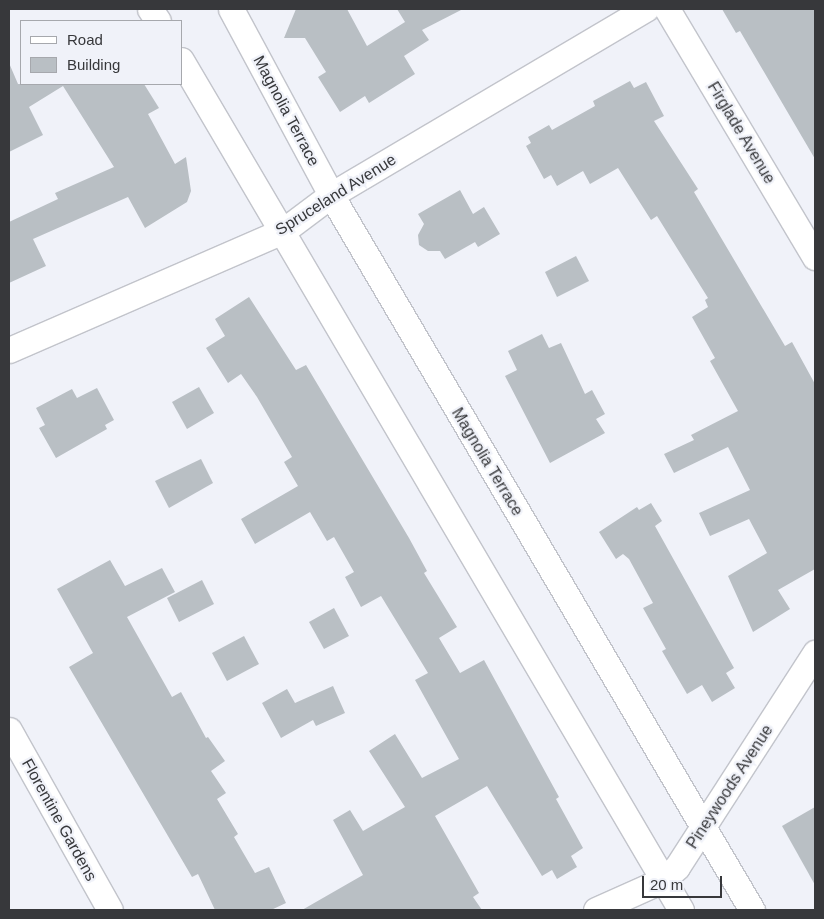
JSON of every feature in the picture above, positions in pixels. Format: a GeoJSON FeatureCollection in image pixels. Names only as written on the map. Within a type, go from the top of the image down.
{"type":"FeatureCollection","features":[{"type":"Feature","properties":{"kind":"street"},"geometry":{"type":"LineString","coordinates":[[150,9],[157,20]]}},
{"type":"Feature","properties":{"kind":"street","name":"Magnolia Terrace"},"geometry":{"type":"LineString","coordinates":[[232,9],[331,195],[752,910]]}},
{"type":"Feature","properties":{"kind":"street","name":"Spruceland Avenue"},"geometry":{"type":"LineString","coordinates":[[9,350],[283,231],[331,195],[646,9]]}},
{"type":"Feature","properties":{"kind":"street","name":"Firglade Avenue"},"geometry":{"type":"LineString","coordinates":[[667,9],[815,257]]}},
{"type":"Feature","properties":{"kind":"street"},"geometry":{"type":"LineString","coordinates":[[182,62],[680,910]]}},
{"type":"Feature","properties":{"kind":"street","name":"Pineywoods Avenue"},"geometry":{"type":"LineString","coordinates":[[596,910],[663,880],[677,867],[815,653]]}},
{"type":"Feature","properties":{"kind":"street","name":"Florentine Gardens"},"geometry":{"type":"LineString","coordinates":[[9,730],[110,910]]}},
{"type":"Feature","properties":{"kind":"building"},"geometry":{"type":"Polygon","coordinates":[[[296,9],[347,9],[367,46],[405,22],[397,9],[463,9],[422,30],[429,40],[404,56],[415,74],[369,103],[365,96],[340,112],[318,77],[326,72],[305,38],[284,38],[296,9]]]}},
{"type":"Feature","properties":{"kind":"building"},"geometry":{"type":"Polygon","coordinates":[[[722,9],[815,9],[815,159],[740,31],[736,33],[722,9]]]}},
{"type":"Feature","properties":{"kind":"building"},"geometry":{"type":"Polygon","coordinates":[[[9,63],[20,85],[145,85],[159,108],[148,114],[175,164],[186,157],[191,191],[187,202],[145,228],[128,197],[33,239],[46,266],[9,283],[9,222],[58,199],[55,193],[114,167],[63,86],[29,107],[43,135],[9,152],[9,63]]]}},
{"type":"Feature","properties":{"kind":"building"},"geometry":{"type":"Polygon","coordinates":[[[630,81],[634,88],[646,82],[664,116],[654,121],[698,189],[694,192],[785,346],[792,342],[815,384],[815,569],[778,590],[790,609],[753,632],[728,576],[767,553],[749,519],[710,536],[699,513],[750,490],[728,447],[674,473],[664,454],[694,440],[691,435],[738,411],[710,361],[715,358],[692,317],[708,307],[705,300],[708,298],[657,216],[651,220],[618,168],[590,184],[583,171],[557,186],[551,175],[544,179],[526,146],[531,143],[528,137],[549,125],[552,130],[595,106],[593,101],[630,81]]]}},
{"type":"Feature","properties":{"kind":"building"},"geometry":{"type":"Polygon","coordinates":[[[460,190],[473,214],[484,207],[500,234],[478,247],[475,242],[445,259],[440,251],[428,251],[419,245],[418,235],[424,224],[418,214],[460,190]]]}},
{"type":"Feature","properties":{"kind":"building"},"geometry":{"type":"Polygon","coordinates":[[[576,256],[589,281],[557,297],[545,272],[576,256]]]}},
{"type":"Feature","properties":{"kind":"building"},"geometry":{"type":"Polygon","coordinates":[[[249,297],[296,370],[306,365],[409,538],[427,571],[424,573],[457,627],[439,638],[460,673],[484,660],[559,797],[556,799],[583,848],[571,856],[577,867],[557,879],[552,870],[542,876],[487,786],[435,816],[479,893],[473,897],[482,910],[302,910],[363,875],[333,820],[350,810],[363,831],[405,807],[369,751],[395,734],[422,778],[459,759],[415,680],[428,673],[381,596],[361,607],[345,577],[354,572],[334,537],[327,541],[310,512],[255,544],[241,519],[298,486],[284,462],[292,457],[257,397],[241,374],[228,383],[206,348],[225,336],[215,319],[249,297]]]}},
{"type":"Feature","properties":{"kind":"building"},"geometry":{"type":"Polygon","coordinates":[[[542,334],[549,348],[561,343],[585,394],[592,390],[605,414],[596,419],[605,433],[550,463],[505,376],[517,370],[508,351],[542,334]]]}},
{"type":"Feature","properties":{"kind":"building"},"geometry":{"type":"Polygon","coordinates":[[[199,387],[214,413],[187,429],[172,402],[199,387]]]}},
{"type":"Feature","properties":{"kind":"building"},"geometry":{"type":"Polygon","coordinates":[[[97,388],[114,420],[105,425],[107,429],[56,458],[39,428],[45,425],[36,408],[72,389],[77,398],[97,388]]]}},
{"type":"Feature","properties":{"kind":"building"},"geometry":{"type":"Polygon","coordinates":[[[201,459],[213,483],[169,508],[155,481],[201,459]]]}},
{"type":"Feature","properties":{"kind":"building"},"geometry":{"type":"Polygon","coordinates":[[[651,503],[662,521],[655,526],[734,668],[726,673],[735,688],[712,702],[702,685],[687,694],[662,651],[666,649],[643,608],[653,603],[629,559],[623,554],[616,559],[599,532],[637,507],[639,510],[651,503]]]}},
{"type":"Feature","properties":{"kind":"building"},"geometry":{"type":"Polygon","coordinates":[[[110,560],[125,586],[162,568],[175,592],[127,617],[172,697],[181,692],[206,738],[208,737],[225,761],[211,771],[226,793],[217,799],[238,834],[234,837],[255,873],[269,867],[286,903],[271,910],[215,910],[198,874],[192,877],[69,667],[93,653],[57,589],[110,560]]]}},
{"type":"Feature","properties":{"kind":"building"},"geometry":{"type":"Polygon","coordinates":[[[202,580],[214,604],[179,622],[167,598],[202,580]]]}},
{"type":"Feature","properties":{"kind":"building"},"geometry":{"type":"Polygon","coordinates":[[[334,608],[349,636],[324,649],[309,622],[334,608]]]}},
{"type":"Feature","properties":{"kind":"building"},"geometry":{"type":"Polygon","coordinates":[[[244,636],[259,664],[227,681],[212,653],[244,636]]]}},
{"type":"Feature","properties":{"kind":"building"},"geometry":{"type":"Polygon","coordinates":[[[333,686],[345,713],[316,726],[313,720],[281,738],[262,703],[287,689],[295,703],[333,686]]]}},
{"type":"Feature","properties":{"kind":"building"},"geometry":{"type":"Polygon","coordinates":[[[815,807],[815,885],[782,826],[815,807]]]}}]}
